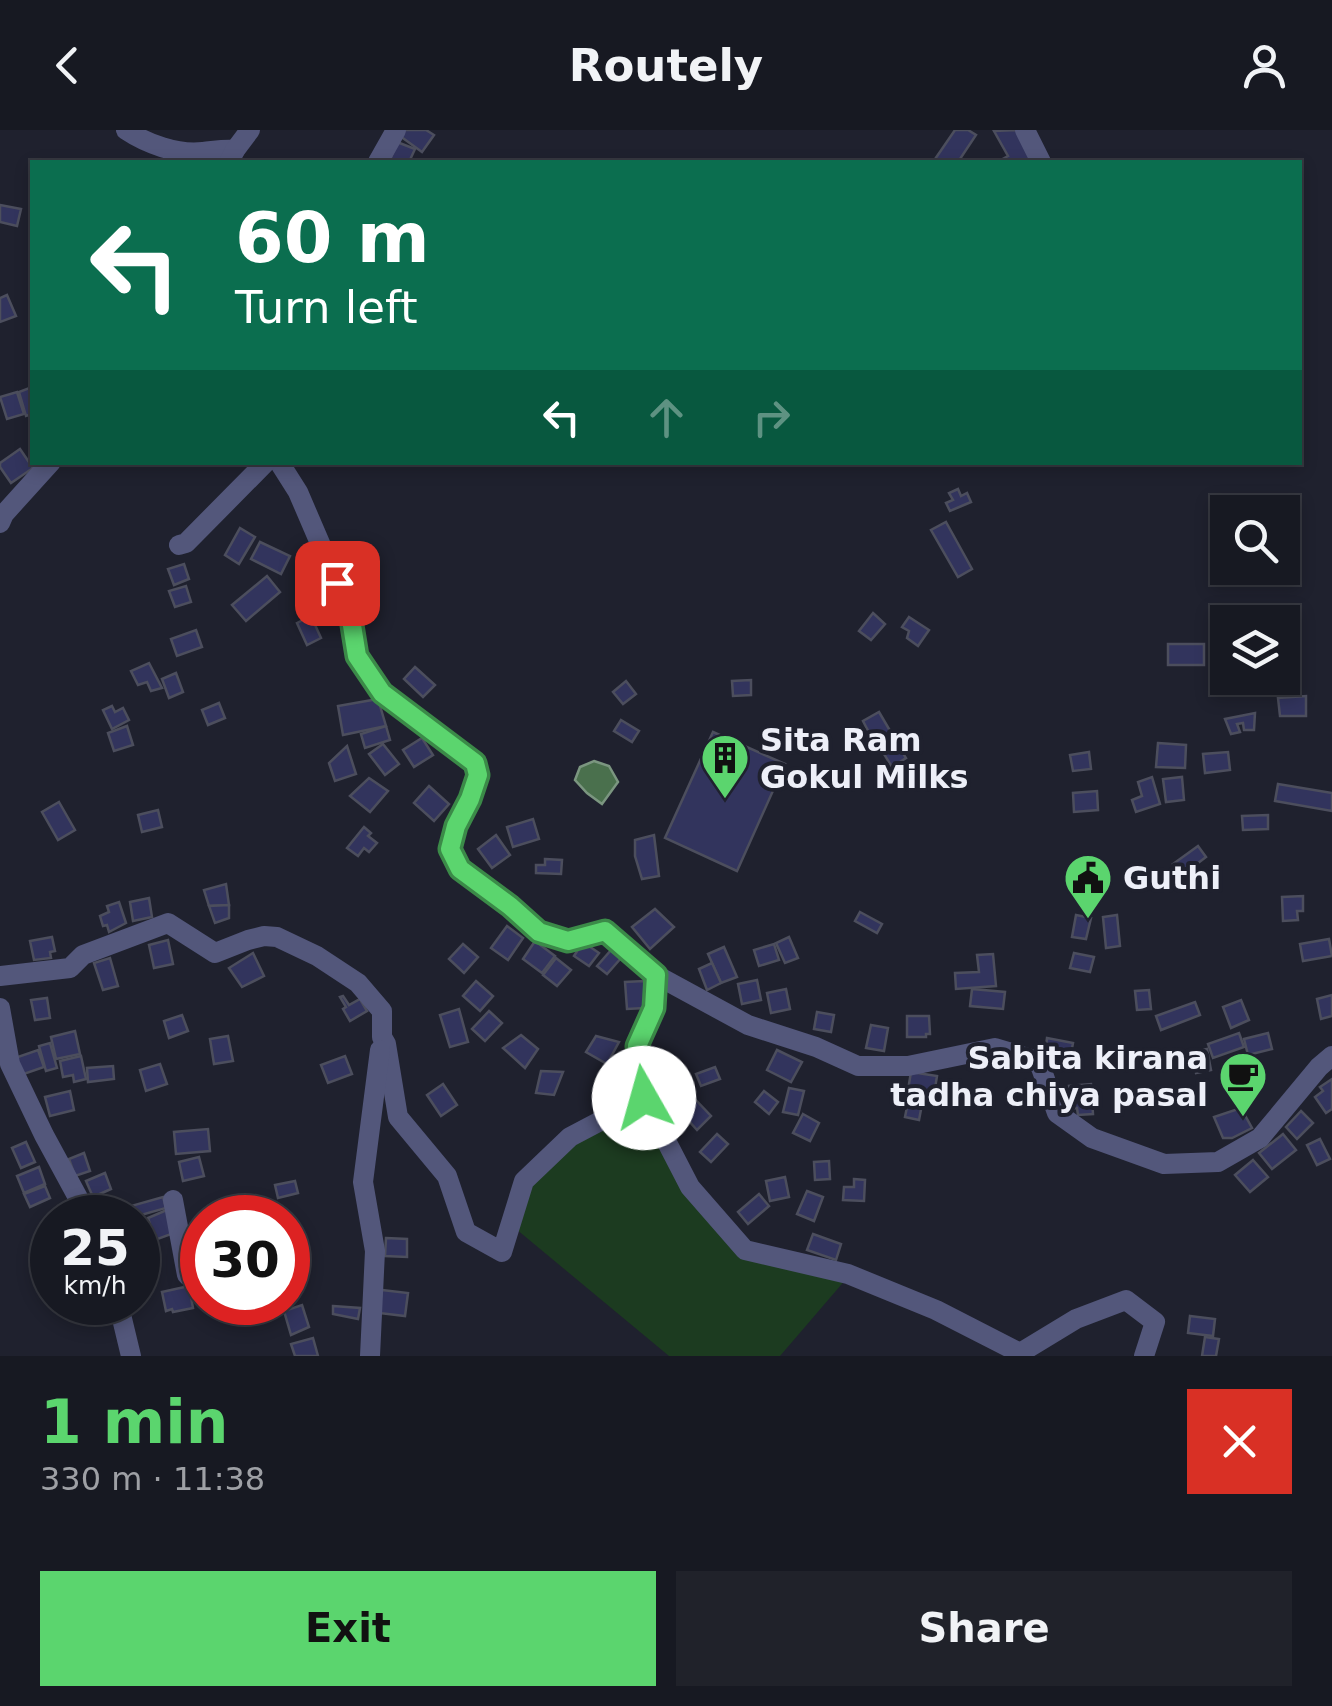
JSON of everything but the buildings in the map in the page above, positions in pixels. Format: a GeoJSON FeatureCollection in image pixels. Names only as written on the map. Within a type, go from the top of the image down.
{"type":"FeatureCollection","features":[{"type":"Feature","properties":{"kind":"street"},"geometry":{"type":"LineString","coordinates":[[126,130],[180,152],[232,156],[250,130]]}},
{"type":"Feature","properties":{"kind":"street"},"geometry":{"type":"LineString","coordinates":[[379,160],[396,130]]}},
{"type":"Feature","properties":{"kind":"street"},"geometry":{"type":"LineString","coordinates":[[1025,130],[1040,160]]}},
{"type":"Feature","properties":{"kind":"street"},"geometry":{"type":"LineString","coordinates":[[0,523],[48,465]]}},
{"type":"Feature","properties":{"kind":"street"},"geometry":{"type":"LineString","coordinates":[[180,545],[263,465]]}},
{"type":"Feature","properties":{"kind":"street"},"geometry":{"type":"LineString","coordinates":[[282,465],[298,492],[350,613],[357,656],[382,693],[475,763],[478,775],[450,849],[460,869],[539,932],[568,941],[605,931],[656,975],[748,1025],[816,1047],[858,1066],[908,1066],[994,1048],[1028,1058],[1040,1066],[1056,1113],[1092,1138],[1164,1164],[1218,1162],[1260,1138],[1318,1067],[1332,1056]]}},
{"type":"Feature","properties":{"kind":"street"},"geometry":{"type":"LineString","coordinates":[[0,976],[70,968],[83,955],[168,924],[215,953],[248,940],[277,937],[317,956],[358,983],[382,1011],[363,1182],[376,1251],[370,1356]]}},
{"type":"Feature","properties":{"kind":"street"},"geometry":{"type":"LineString","coordinates":[[656,975],[654,1008],[637,1046],[644,1098],[690,1187],[745,1250],[848,1274],[936,1310],[1020,1353],[1076,1319],[1126,1300],[1155,1322],[1144,1356]]}},
{"type":"Feature","properties":{"kind":"street"},"geometry":{"type":"LineString","coordinates":[[0,1008],[10,1064],[77,1195]]}},
{"type":"Feature","properties":{"kind":"street"},"geometry":{"type":"LineString","coordinates":[[382,1037],[398,1117],[447,1176],[466,1232],[502,1252],[524,1181],[570,1137],[644,1098]]}},
{"type":"Feature","properties":{"kind":"street"},"geometry":{"type":"LineString","coordinates":[[173,1200],[180,1238]]}},
{"type":"Feature","properties":{"kind":"street"},"geometry":{"type":"LineString","coordinates":[[124,1325],[131,1356]]}},
{"type":"Feature","properties":{"kind":"shaded area"},"geometry":{"type":"Polygon","coordinates":[[[594,761],[609,766],[618,782],[602,804],[575,780],[580,767],[594,761]]]}},
{"type":"Feature","properties":{"kind":"shaded area"},"geometry":{"type":"Polygon","coordinates":[[[644,1098],[740,1252],[847,1278],[780,1356],[669,1356],[510,1224],[529,1184],[573,1143],[644,1098]]]}},
{"type":"Feature","properties":{"kind":"place","name":"Sita Ram Gokul Milks"},"geometry":{"type":"Point","coordinates":[725,800]}},
{"type":"Feature","properties":{"kind":"place","name":"Guthi"},"geometry":{"type":"Point","coordinates":[1088,920]}},
{"type":"Feature","properties":{"kind":"place","name":"Sabita kirana tadha chiya pasal"},"geometry":{"type":"Point","coordinates":[1243,1118]}},
{"type":"Feature","properties":{"kind":"route"},"geometry":{"type":"LineString","coordinates":[[337,583],[350,613],[357,656],[382,693],[475,763],[478,775],[450,849],[460,869],[539,932],[568,941],[605,931],[656,975],[654,1008],[637,1046],[644,1098]]}}]}
